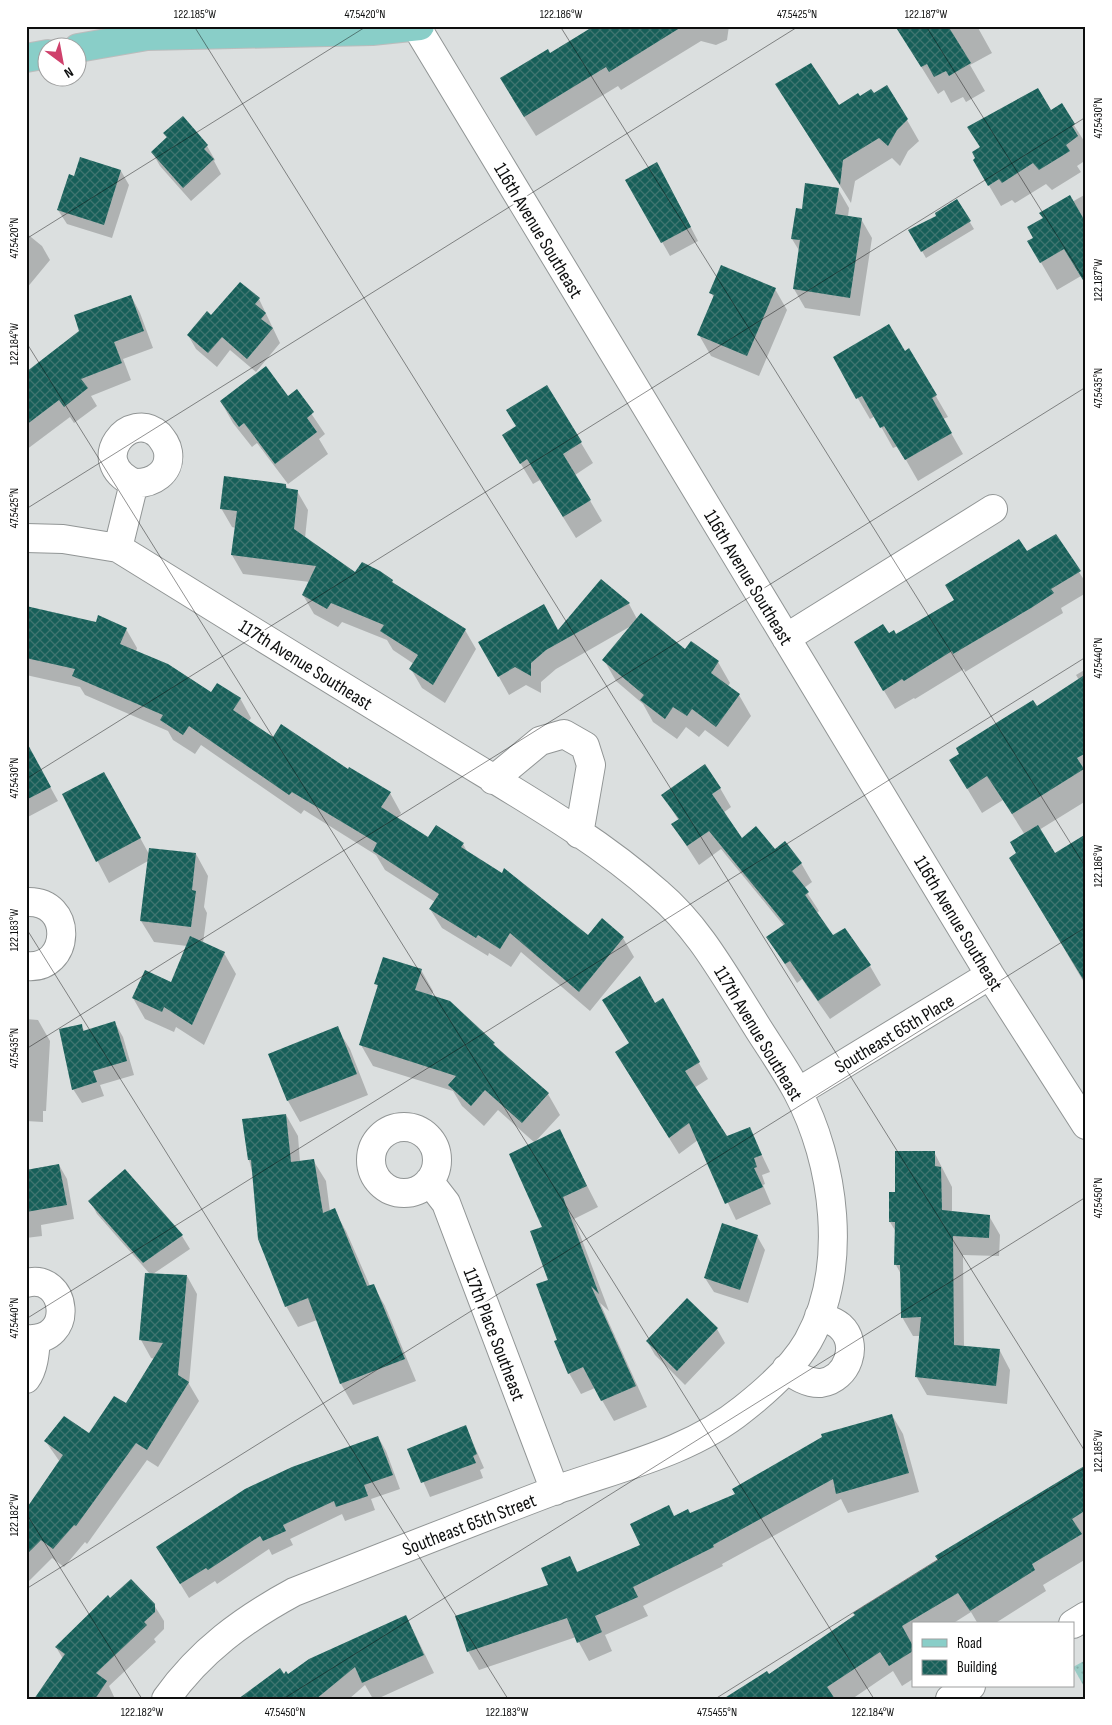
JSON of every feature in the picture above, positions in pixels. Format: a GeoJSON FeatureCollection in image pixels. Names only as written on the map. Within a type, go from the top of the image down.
{"type":"FeatureCollection","features":[{"type":"Feature","properties":{"kind":"main road"},"geometry":{"type":"LineString","coordinates":[[88,46],[147,36],[372,31],[417,26]]}},
{"type":"Feature","properties":{"kind":"street","name":"116th Avenue Southeast"},"geometry":{"type":"LineString","coordinates":[[417,26],[990,975],[1086,1125]]}},
{"type":"Feature","properties":{"kind":"street"},"geometry":{"type":"LineString","coordinates":[[26,538],[63,539],[118,548],[134,483]]}},
{"type":"Feature","properties":{"kind":"street"},"geometry":{"type":"LineString","coordinates":[[786,638],[993,509]]}},
{"type":"Feature","properties":{"kind":"street","name":"117th Avenue Southeast"},"geometry":{"type":"LineString","coordinates":[[118,548],[579,834],[626,866],[660,894],[685,919],[713,956],[798,1092],[814,1131],[829,1182],[833,1230],[829,1276],[819,1316],[807,1343]]}},
{"type":"Feature","properties":{"kind":"street"},"geometry":{"type":"LineString","coordinates":[[493,780],[540,740],[564,734],[585,746],[591,765],[579,834]]}},
{"type":"Feature","properties":{"kind":"street"},"geometry":{"type":"LineString","coordinates":[[26,902],[40,903],[50,908],[57,916],[62,927],[62,938],[59,949],[52,958],[42,964],[26,966]]}},
{"type":"Feature","properties":{"kind":"street","name":"Southeast 65th Place"},"geometry":{"type":"LineString","coordinates":[[798,1092],[990,975]]}},
{"type":"Feature","properties":{"kind":"street","name":"117th Place Southeast"},"geometry":{"type":"LineString","coordinates":[[429,1181],[446,1203],[555,1491]]}},
{"type":"Feature","properties":{"kind":"street"},"geometry":{"type":"LineString","coordinates":[[26,1283],[41,1282],[51,1288],[58,1296],[62,1307],[60,1319],[55,1329],[46,1336],[31,1339],[35,1352],[30,1374],[26,1379]]}},
{"type":"Feature","properties":{"kind":"street"},"geometry":{"type":"LineString","coordinates":[[786,1369],[802,1379],[821,1383],[839,1375],[850,1358],[850,1346],[847,1336],[841,1327],[832,1320],[819,1316]]}},
{"type":"Feature","properties":{"kind":"street","name":"Southeast 65th Street"},"geometry":{"type":"LineString","coordinates":[[166,1699],[182,1677],[217,1642],[260,1611],[294,1592],[555,1491],[673,1449],[707,1433],[740,1412],[786,1369],[807,1343]]}},
{"type":"Feature","properties":{"kind":"street"},"geometry":{"type":"LineString","coordinates":[[1074,1623],[1086,1616]]}},
{"type":"Feature","properties":{"kind":"street"},"geometry":{"type":"LineString","coordinates":[[950,1699],[968,1688]]}},
{"type":"Feature","properties":{"kind":"shaded area"},"geometry":{"type":"Polygon","coordinates":[[[1086,1660],[1086,1690],[1074,1669],[1074,1666],[1086,1660]]]}},
{"type":"Feature","properties":{"kind":"building"},"geometry":{"type":"Polygon","coordinates":[[[594,26],[683,26],[609,72],[606,67],[524,117],[500,78],[548,49],[550,53],[594,26]]]}},
{"type":"Feature","properties":{"kind":"building"},"geometry":{"type":"Polygon","coordinates":[[[895,26],[948,26],[971,63],[949,76],[946,71],[934,77],[927,64],[921,67],[895,26]]]}},
{"type":"Feature","properties":{"kind":"building"},"geometry":{"type":"Polygon","coordinates":[[[811,63],[839,105],[858,93],[860,96],[871,89],[874,93],[887,85],[908,119],[897,130],[888,146],[879,138],[843,160],[840,185],[775,84],[811,63]]]}},
{"type":"Feature","properties":{"kind":"building"},"geometry":{"type":"Polygon","coordinates":[[[1038,88],[1051,110],[1062,103],[1075,124],[1072,126],[1078,136],[1066,145],[1070,151],[1039,170],[1033,163],[1002,183],[999,179],[988,186],[973,160],[975,158],[972,152],[980,147],[967,127],[1038,88]]]}},
{"type":"Feature","properties":{"kind":"building"},"geometry":{"type":"Polygon","coordinates":[[[183,116],[208,145],[204,149],[214,159],[183,188],[151,152],[167,137],[163,133],[183,116]]]}},
{"type":"Feature","properties":{"kind":"building"},"geometry":{"type":"Polygon","coordinates":[[[80,157],[121,170],[104,225],[57,210],[69,174],[74,176],[80,157]]]}},
{"type":"Feature","properties":{"kind":"building"},"geometry":{"type":"Polygon","coordinates":[[[657,162],[691,227],[661,243],[625,180],[657,162]]]}},
{"type":"Feature","properties":{"kind":"building"},"geometry":{"type":"Polygon","coordinates":[[[805,183],[839,188],[835,214],[862,218],[850,298],[793,289],[800,240],[791,239],[796,208],[802,209],[805,183]]]}},
{"type":"Feature","properties":{"kind":"building"},"geometry":{"type":"Polygon","coordinates":[[[1070,195],[1086,223],[1086,285],[1064,249],[1040,263],[1027,241],[1033,238],[1027,227],[1043,218],[1039,213],[1070,195]]]}},
{"type":"Feature","properties":{"kind":"building"},"geometry":{"type":"Polygon","coordinates":[[[957,199],[971,221],[921,252],[908,230],[936,216],[935,213],[957,199]]]}},
{"type":"Feature","properties":{"kind":"building"},"geometry":{"type":"Polygon","coordinates":[[[721,265],[776,288],[747,356],[697,335],[714,295],[709,293],[721,265]]]}},
{"type":"Feature","properties":{"kind":"building"},"geometry":{"type":"Polygon","coordinates":[[[240,282],[260,298],[255,304],[266,313],[261,319],[273,328],[247,359],[222,337],[208,353],[187,335],[207,311],[211,315],[240,282]]]}},
{"type":"Feature","properties":{"kind":"building"},"geometry":{"type":"Polygon","coordinates":[[[131,295],[144,331],[114,342],[122,363],[81,379],[88,388],[64,407],[59,400],[26,425],[26,372],[79,331],[74,315],[131,295]]]}},
{"type":"Feature","properties":{"kind":"building"},"geometry":{"type":"Polygon","coordinates":[[[889,324],[905,351],[909,348],[937,395],[932,398],[952,433],[905,460],[884,426],[880,428],[862,396],[856,399],[833,357],[889,324]]]}},
{"type":"Feature","properties":{"kind":"building"},"geometry":{"type":"Polygon","coordinates":[[[266,366],[288,396],[297,389],[314,412],[307,418],[317,432],[275,464],[244,423],[239,427],[220,401],[266,366]]]}},
{"type":"Feature","properties":{"kind":"building"},"geometry":{"type":"Polygon","coordinates":[[[547,385],[582,442],[563,454],[591,500],[563,517],[527,459],[520,464],[502,435],[516,426],[506,410],[547,385]]]}},
{"type":"Feature","properties":{"kind":"building"},"geometry":{"type":"Polygon","coordinates":[[[224,476],[286,484],[286,488],[298,490],[294,529],[355,572],[362,562],[380,571],[393,580],[392,582],[466,629],[433,685],[409,669],[418,655],[380,631],[384,625],[331,603],[327,609],[302,595],[316,566],[231,555],[237,511],[220,509],[224,476]]]}},
{"type":"Feature","properties":{"kind":"building"},"geometry":{"type":"Polygon","coordinates":[[[1056,534],[1081,571],[1051,589],[1054,593],[1031,608],[953,654],[952,651],[904,681],[902,679],[883,691],[854,642],[883,624],[889,633],[894,630],[896,634],[954,600],[945,585],[1019,539],[1027,551],[1056,534]]]}},
{"type":"Feature","properties":{"kind":"building"},"geometry":{"type":"Polygon","coordinates":[[[601,579],[630,603],[546,650],[531,663],[531,676],[515,667],[498,677],[478,642],[544,604],[558,630],[601,579]]]}},
{"type":"Feature","properties":{"kind":"building"},"geometry":{"type":"Polygon","coordinates":[[[26,606],[96,622],[98,615],[127,628],[120,644],[168,664],[211,692],[217,683],[241,698],[233,710],[273,737],[281,724],[348,769],[349,767],[391,792],[381,807],[428,837],[436,825],[464,843],[461,847],[502,873],[504,868],[588,935],[602,918],[624,937],[579,992],[510,933],[500,949],[478,935],[476,938],[429,909],[439,894],[373,851],[377,843],[292,792],[289,795],[189,726],[183,735],[160,720],[163,715],[72,676],[75,669],[26,658],[26,606]]]}},
{"type":"Feature","properties":{"kind":"building"},"geometry":{"type":"Polygon","coordinates":[[[641,613],[685,649],[691,641],[719,661],[711,673],[740,694],[716,727],[692,709],[687,716],[673,707],[665,719],[640,700],[644,695],[602,660],[641,613]]]}},
{"type":"Feature","properties":{"kind":"building"},"geometry":{"type":"Polygon","coordinates":[[[1086,674],[1086,753],[1077,758],[1084,769],[1012,814],[987,776],[967,789],[949,760],[959,754],[956,748],[1033,700],[1037,706],[1086,674]]]}},
{"type":"Feature","properties":{"kind":"building"},"geometry":{"type":"Polygon","coordinates":[[[26,741],[51,787],[26,800],[26,741]]]}},
{"type":"Feature","properties":{"kind":"building"},"geometry":{"type":"Polygon","coordinates":[[[705,764],[721,788],[712,794],[742,838],[756,826],[775,849],[785,841],[802,863],[792,871],[809,892],[805,895],[833,935],[845,928],[871,965],[818,1001],[790,961],[785,964],[766,937],[785,924],[709,831],[687,846],[671,824],[679,819],[661,795],[705,764]]]}},
{"type":"Feature","properties":{"kind":"building"},"geometry":{"type":"Polygon","coordinates":[[[104,772],[141,838],[96,862],[62,794],[104,772]]]}},
{"type":"Feature","properties":{"kind":"building"},"geometry":{"type":"Polygon","coordinates":[[[1038,825],[1055,853],[1086,834],[1086,984],[1009,858],[1016,853],[1010,842],[1038,825]]]}},
{"type":"Feature","properties":{"kind":"building"},"geometry":{"type":"Polygon","coordinates":[[[149,848],[196,853],[192,890],[196,891],[191,927],[140,921],[149,848]]]}},
{"type":"Feature","properties":{"kind":"building"},"geometry":{"type":"Polygon","coordinates":[[[190,936],[225,952],[192,1025],[164,1007],[162,1012],[132,998],[145,970],[171,982],[190,936]]]}},
{"type":"Feature","properties":{"kind":"building"},"geometry":{"type":"Polygon","coordinates":[[[383,957],[422,969],[415,990],[450,1001],[495,1043],[493,1044],[549,1093],[522,1123],[485,1090],[471,1106],[448,1085],[456,1076],[359,1045],[378,985],[374,984],[383,957]]]}},
{"type":"Feature","properties":{"kind":"building"},"geometry":{"type":"Polygon","coordinates":[[[640,976],[655,1003],[663,998],[700,1062],[685,1071],[727,1136],[750,1127],[762,1155],[754,1158],[757,1167],[754,1168],[763,1187],[725,1204],[689,1123],[669,1138],[615,1052],[629,1043],[602,1000],[640,976]]]}},
{"type":"Feature","properties":{"kind":"building"},"geometry":{"type":"Polygon","coordinates":[[[115,1021],[127,1061],[93,1071],[97,1082],[72,1090],[59,1029],[82,1024],[83,1031],[115,1021]]]}},
{"type":"Feature","properties":{"kind":"building"},"geometry":{"type":"Polygon","coordinates":[[[338,1026],[357,1074],[287,1101],[268,1054],[338,1026]]]}},
{"type":"Feature","properties":{"kind":"building"},"geometry":{"type":"Polygon","coordinates":[[[286,1114],[291,1162],[314,1159],[323,1213],[335,1208],[367,1286],[374,1284],[405,1359],[340,1384],[308,1298],[285,1307],[258,1239],[251,1160],[248,1160],[242,1119],[286,1114]]]}},
{"type":"Feature","properties":{"kind":"building"},"geometry":{"type":"Polygon","coordinates":[[[560,1129],[587,1186],[563,1197],[599,1294],[591,1286],[636,1386],[601,1401],[583,1367],[568,1374],[554,1341],[557,1340],[536,1284],[548,1280],[530,1231],[542,1227],[509,1154],[560,1129]]]}},
{"type":"Feature","properties":{"kind":"building"},"geometry":{"type":"Polygon","coordinates":[[[895,1151],[935,1151],[935,1166],[941,1167],[942,1210],[990,1215],[989,1238],[953,1236],[954,1345],[1000,1349],[996,1386],[915,1377],[921,1317],[901,1318],[900,1265],[894,1265],[895,1222],[889,1222],[889,1192],[895,1192],[895,1151]]]}},
{"type":"Feature","properties":{"kind":"building"},"geometry":{"type":"Polygon","coordinates":[[[59,1164],[67,1205],[26,1212],[26,1170],[59,1164]]]}},
{"type":"Feature","properties":{"kind":"building"},"geometry":{"type":"Polygon","coordinates":[[[125,1169],[183,1235],[143,1263],[88,1201],[125,1169]]]}},
{"type":"Feature","properties":{"kind":"building"},"geometry":{"type":"Polygon","coordinates":[[[722,1223],[758,1235],[740,1290],[704,1278],[722,1223]]]}},
{"type":"Feature","properties":{"kind":"building"},"geometry":{"type":"Polygon","coordinates":[[[145,1273],[187,1275],[178,1375],[189,1382],[147,1450],[136,1443],[76,1526],[74,1525],[53,1549],[41,1540],[26,1555],[26,1509],[63,1455],[44,1441],[64,1416],[89,1433],[114,1396],[126,1403],[163,1343],[139,1340],[145,1273]]]}},
{"type":"Feature","properties":{"kind":"building"},"geometry":{"type":"Polygon","coordinates":[[[687,1298],[718,1328],[677,1371],[646,1341],[687,1298]]]}},
{"type":"Feature","properties":{"kind":"building"},"geometry":{"type":"Polygon","coordinates":[[[892,1414],[909,1473],[836,1494],[833,1479],[713,1545],[714,1547],[633,1587],[638,1597],[595,1616],[602,1632],[577,1643],[567,1618],[467,1652],[455,1616],[548,1585],[541,1568],[570,1556],[577,1572],[640,1545],[630,1524],[669,1505],[674,1516],[688,1509],[690,1513],[735,1494],[732,1489],[822,1437],[821,1434],[892,1414]]]}},
{"type":"Feature","properties":{"kind":"building"},"geometry":{"type":"Polygon","coordinates":[[[466,1425],[477,1454],[473,1456],[476,1463],[421,1483],[407,1449],[466,1425]]]}},
{"type":"Feature","properties":{"kind":"building"},"geometry":{"type":"Polygon","coordinates":[[[378,1436],[393,1475],[364,1485],[368,1496],[336,1507],[334,1501],[283,1525],[286,1531],[263,1541],[260,1536],[208,1570],[206,1568],[180,1584],[156,1547],[245,1489],[292,1467],[378,1436]]]}},
{"type":"Feature","properties":{"kind":"building"},"geometry":{"type":"Polygon","coordinates":[[[1086,1465],[1086,1510],[1072,1519],[1082,1534],[1032,1564],[1035,1570],[970,1611],[958,1593],[902,1626],[912,1644],[912,1652],[889,1666],[880,1652],[827,1687],[835,1699],[723,1699],[767,1671],[769,1674],[855,1615],[853,1613],[938,1560],[935,1556],[1086,1465]]]}},
{"type":"Feature","properties":{"kind":"building"},"geometry":{"type":"Polygon","coordinates":[[[131,1579],[155,1604],[155,1612],[144,1622],[147,1625],[96,1673],[107,1681],[95,1699],[34,1699],[65,1654],[55,1647],[108,1595],[110,1598],[131,1579]]]}},
{"type":"Feature","properties":{"kind":"building"},"geometry":{"type":"Polygon","coordinates":[[[406,1615],[424,1655],[362,1683],[355,1667],[316,1699],[238,1699],[280,1668],[284,1674],[286,1671],[288,1674],[309,1659],[406,1615]]]}}]}
